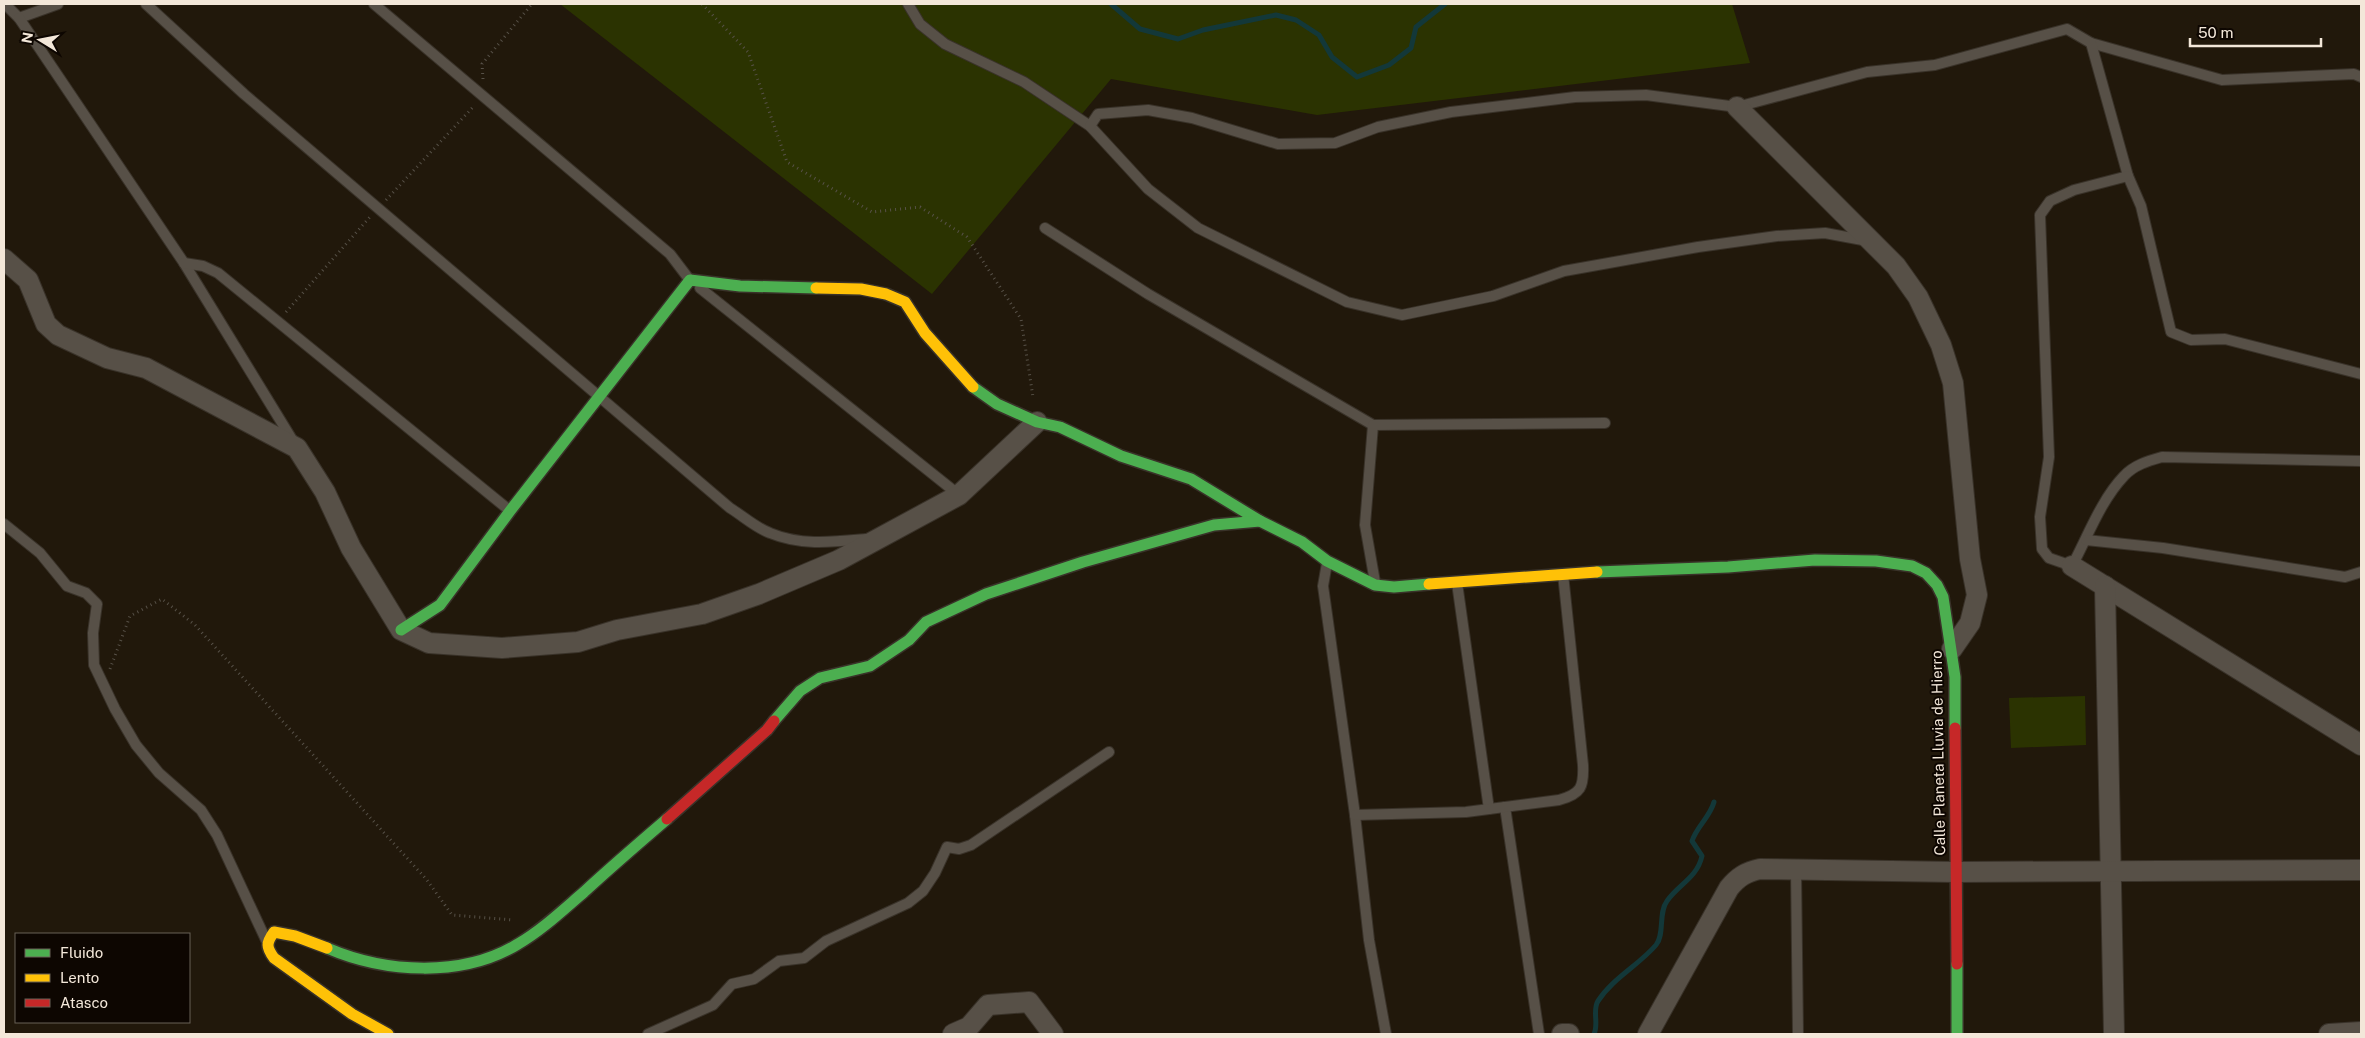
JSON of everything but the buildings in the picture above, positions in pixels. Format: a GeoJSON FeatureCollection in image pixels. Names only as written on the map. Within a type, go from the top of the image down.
{"type":"FeatureCollection","features":[{"type":"Feature","properties":{"kind":"street"},"geometry":{"type":"LineString","coordinates":[[1737,107],[1896,266],[1918,297],[1941,345],[1953,383],[1968,540],[1977,596],[1970,623],[1952,649]]}},
{"type":"Feature","properties":{"kind":"street"},"geometry":{"type":"LineString","coordinates":[[4,259],[28,280],[46,324],[58,335],[107,358],[146,368],[297,448],[325,492],[351,548],[401,630],[429,643],[502,648],[578,642],[616,630],[702,614],[759,594],[839,560],[959,495],[1037,422]]}},
{"type":"Feature","properties":{"kind":"street"},"geometry":{"type":"LineString","coordinates":[[401,630],[440,605],[510,511],[690,280],[740,286],[861,289],[886,294],[905,302],[924,333],[975,389],[997,404],[1037,422],[1060,427],[1121,456],[1191,479],[1260,521],[1302,542],[1328,560],[1375,585]]}},
{"type":"Feature","properties":{"kind":"street"},"geometry":{"type":"LineString","coordinates":[[388,1034],[352,1014],[292,973],[270,954],[267,949],[267,942],[274,932],[299,936],[352,958],[425,967],[454,966],[484,959],[516,945],[548,923],[766,730],[784,707],[800,691],[820,678],[870,666],[909,640],[926,622],[986,594],[1083,562],[1214,525],[1260,521]]}},
{"type":"Feature","properties":{"kind":"street","name":"Calle Planeta Lluvia de Hierro"},"geometry":{"type":"LineString","coordinates":[[1375,585],[1394,587],[1563,573],[1728,567],[1815,560],[1876,561],[1912,566],[1926,573],[1943,598],[1955,676],[1957,1034]]}},
{"type":"Feature","properties":{"kind":"street"},"geometry":{"type":"LineString","coordinates":[[2072,566],[2361,745]]}},
{"type":"Feature","properties":{"kind":"street"},"geometry":{"type":"LineString","coordinates":[[2106,586],[2114,1034]]}},
{"type":"Feature","properties":{"kind":"street"},"geometry":{"type":"LineString","coordinates":[[1648,1034],[1729,888],[1738,878],[1748,872],[1760,869],[1956,872],[2361,870]]}},
{"type":"Feature","properties":{"kind":"street"},"geometry":{"type":"LineString","coordinates":[[953,1034],[969,1027],[988,1006],[1029,1002],[1051,1033]]}},
{"type":"Feature","properties":{"kind":"street"},"geometry":{"type":"LineString","coordinates":[[2329,1034],[2361,1032]]}},
{"type":"Feature","properties":{"kind":"street"},"geometry":{"type":"LineString","coordinates":[[1562,1034],[1569,1034]]}},
{"type":"Feature","properties":{"kind":"lane"},"geometry":{"type":"LineString","coordinates":[[5,4],[19,18],[184,263],[297,448]]}},
{"type":"Feature","properties":{"kind":"lane"},"geometry":{"type":"LineString","coordinates":[[19,18],[58,4]]}},
{"type":"Feature","properties":{"kind":"lane"},"geometry":{"type":"LineString","coordinates":[[146,4],[244,94],[730,508],[768,533],[797,542],[832,542],[877,538]]}},
{"type":"Feature","properties":{"kind":"lane"},"geometry":{"type":"LineString","coordinates":[[374,4],[670,254],[690,280],[959,495]]}},
{"type":"Feature","properties":{"kind":"lane"},"geometry":{"type":"LineString","coordinates":[[908,4],[920,24],[945,44],[1024,82],[1090,126],[1148,189],[1198,228],[1347,302],[1402,315],[1494,296],[1564,271],[1698,247],[1776,236],[1825,233],[1869,241]]}},
{"type":"Feature","properties":{"kind":"lane"},"geometry":{"type":"LineString","coordinates":[[1090,126],[1098,114],[1148,110],[1192,118],[1278,144],[1335,143],[1378,127],[1451,112],[1575,97],[1646,95],[1737,107],[1867,72],[1935,65],[2067,29],[2091,43],[2222,80],[2354,74],[2361,76]]}},
{"type":"Feature","properties":{"kind":"lane"},"geometry":{"type":"LineString","coordinates":[[2091,43],[2128,176],[2141,206],[2171,332],[2191,340],[2225,339],[2361,374]]}},
{"type":"Feature","properties":{"kind":"lane"},"geometry":{"type":"LineString","coordinates":[[2128,176],[2074,190],[2050,201],[2040,215],[2049,458],[2040,517],[2042,549],[2049,558],[2072,566],[2108,498],[2125,475],[2148,461],[2183,457],[2361,461]]}},
{"type":"Feature","properties":{"kind":"lane"},"geometry":{"type":"LineString","coordinates":[[1045,228],[1148,294],[1373,425],[1605,423]]}},
{"type":"Feature","properties":{"kind":"lane"},"geometry":{"type":"LineString","coordinates":[[184,263],[203,266],[218,273],[510,511]]}},
{"type":"Feature","properties":{"kind":"lane"},"geometry":{"type":"LineString","coordinates":[[1373,425],[1365,525],[1375,585]]}},
{"type":"Feature","properties":{"kind":"lane"},"geometry":{"type":"LineString","coordinates":[[4,524],[40,553],[67,586],[86,592],[97,604],[93,633],[94,664],[104,684],[136,745],[159,773],[201,810],[217,834],[267,942]]}},
{"type":"Feature","properties":{"kind":"lane"},"geometry":{"type":"LineString","coordinates":[[2086,540],[2163,548],[2345,576],[2361,572]]}},
{"type":"Feature","properties":{"kind":"lane"},"geometry":{"type":"LineString","coordinates":[[1328,560],[1323,586],[1356,815],[1369,940],[1386,1034]]}},
{"type":"Feature","properties":{"kind":"lane"},"geometry":{"type":"LineString","coordinates":[[1356,815],[1466,812],[1570,797],[1581,790],[1584,778],[1563,573]]}},
{"type":"Feature","properties":{"kind":"lane"},"geometry":{"type":"LineString","coordinates":[[1457,582],[1489,809]]}},
{"type":"Feature","properties":{"kind":"lane"},"geometry":{"type":"LineString","coordinates":[[648,1034],[713,1005],[732,984],[754,978],[779,961],[804,958],[826,941],[908,903],[923,891],[935,873],[947,847],[959,849],[971,845],[1109,752]]}},
{"type":"Feature","properties":{"kind":"lane"},"geometry":{"type":"LineString","coordinates":[[1505,807],[1538,1034]]}},
{"type":"Feature","properties":{"kind":"lane"},"geometry":{"type":"LineString","coordinates":[[1796,870],[1798,1034]]}},
{"type":"Feature","properties":{"kind":"path"},"geometry":{"type":"LineString","coordinates":[[702,4],[748,52],[787,162],[872,212],[920,208],[966,237],[1021,319],[1037,422]]}},
{"type":"Feature","properties":{"kind":"path"},"geometry":{"type":"LineString","coordinates":[[278,322],[378,208],[484,96],[482,64],[531,5]]}},
{"type":"Feature","properties":{"kind":"path"},"geometry":{"type":"LineString","coordinates":[[104,684],[130,616],[162,599],[195,625],[427,880],[452,915],[519,921]]}},
{"type":"Feature","properties":{"kind":"green space"},"geometry":{"type":"Polygon","coordinates":[[[560,4],[1732,4],[1750,63],[1317,115],[1111,79],[932,294],[560,4]]]}},
{"type":"Feature","properties":{"kind":"green space"},"geometry":{"type":"Polygon","coordinates":[[[2085,696],[2086,745],[2011,748],[2009,698],[2085,696]]]}},
{"type":"Feature","properties":{"kind":"waterway"},"geometry":{"type":"LineString","coordinates":[[1111,4],[1140,29],[1178,39],[1203,30],[1276,15],[1296,20],[1319,35],[1332,57],[1357,77],[1389,65],[1411,48],[1416,27],[1445,4]]}},
{"type":"Feature","properties":{"kind":"waterway"},"geometry":{"type":"LineString","coordinates":[[1594,1034],[1596,1005],[1598,1001],[1618,978],[1656,945],[1659,940],[1664,906],[1700,864],[1702,856],[1692,841],[1714,802]]}},
{"type":"Feature","properties":{"kind":"traffic: fast"},"geometry":{"type":"LineString","coordinates":[[401,630],[440,605],[510,511],[690,280],[740,286],[816,288]]}},
{"type":"Feature","properties":{"kind":"traffic: fast"},"geometry":{"type":"LineString","coordinates":[[973,387],[997,404],[1037,422],[1060,427],[1121,456],[1191,479],[1260,521],[1302,542],[1327,561],[1375,585],[1394,587],[1429,584]]}},
{"type":"Feature","properties":{"kind":"traffic: fast"},"geometry":{"type":"LineString","coordinates":[[774,721],[800,691],[820,678],[870,666],[909,640],[926,622],[986,594],[1083,562],[1214,525],[1260,521]]}},
{"type":"Feature","properties":{"kind":"traffic: fast"},"geometry":{"type":"LineString","coordinates":[[1597,572],[1728,567],[1815,560],[1876,561],[1912,566],[1926,573],[1937,585],[1943,597],[1955,677],[1955,728]]}},
{"type":"Feature","properties":{"kind":"traffic: fast"},"geometry":{"type":"LineString","coordinates":[[327,948],[374,963],[398,967],[449,967],[496,955],[518,944],[544,926],[667,819]]}},
{"type":"Feature","properties":{"kind":"traffic: fast"},"geometry":{"type":"LineString","coordinates":[[1957,964],[1957,1034]]}},
{"type":"Feature","properties":{"kind":"traffic: slow"},"geometry":{"type":"LineString","coordinates":[[816,288],[861,289],[886,294],[905,302],[925,333],[973,387]]}},
{"type":"Feature","properties":{"kind":"traffic: slow"},"geometry":{"type":"LineString","coordinates":[[1429,584],[1597,572]]}},
{"type":"Feature","properties":{"kind":"traffic: slow"},"geometry":{"type":"LineString","coordinates":[[327,948],[295,936],[274,932],[268,945],[274,958],[352,1014],[388,1034]]}},
{"type":"Feature","properties":{"kind":"traffic: jam"},"geometry":{"type":"LineString","coordinates":[[667,819],[767,730],[774,721]]}},
{"type":"Feature","properties":{"kind":"traffic: jam"},"geometry":{"type":"LineString","coordinates":[[1955,728],[1957,964]]}}]}
